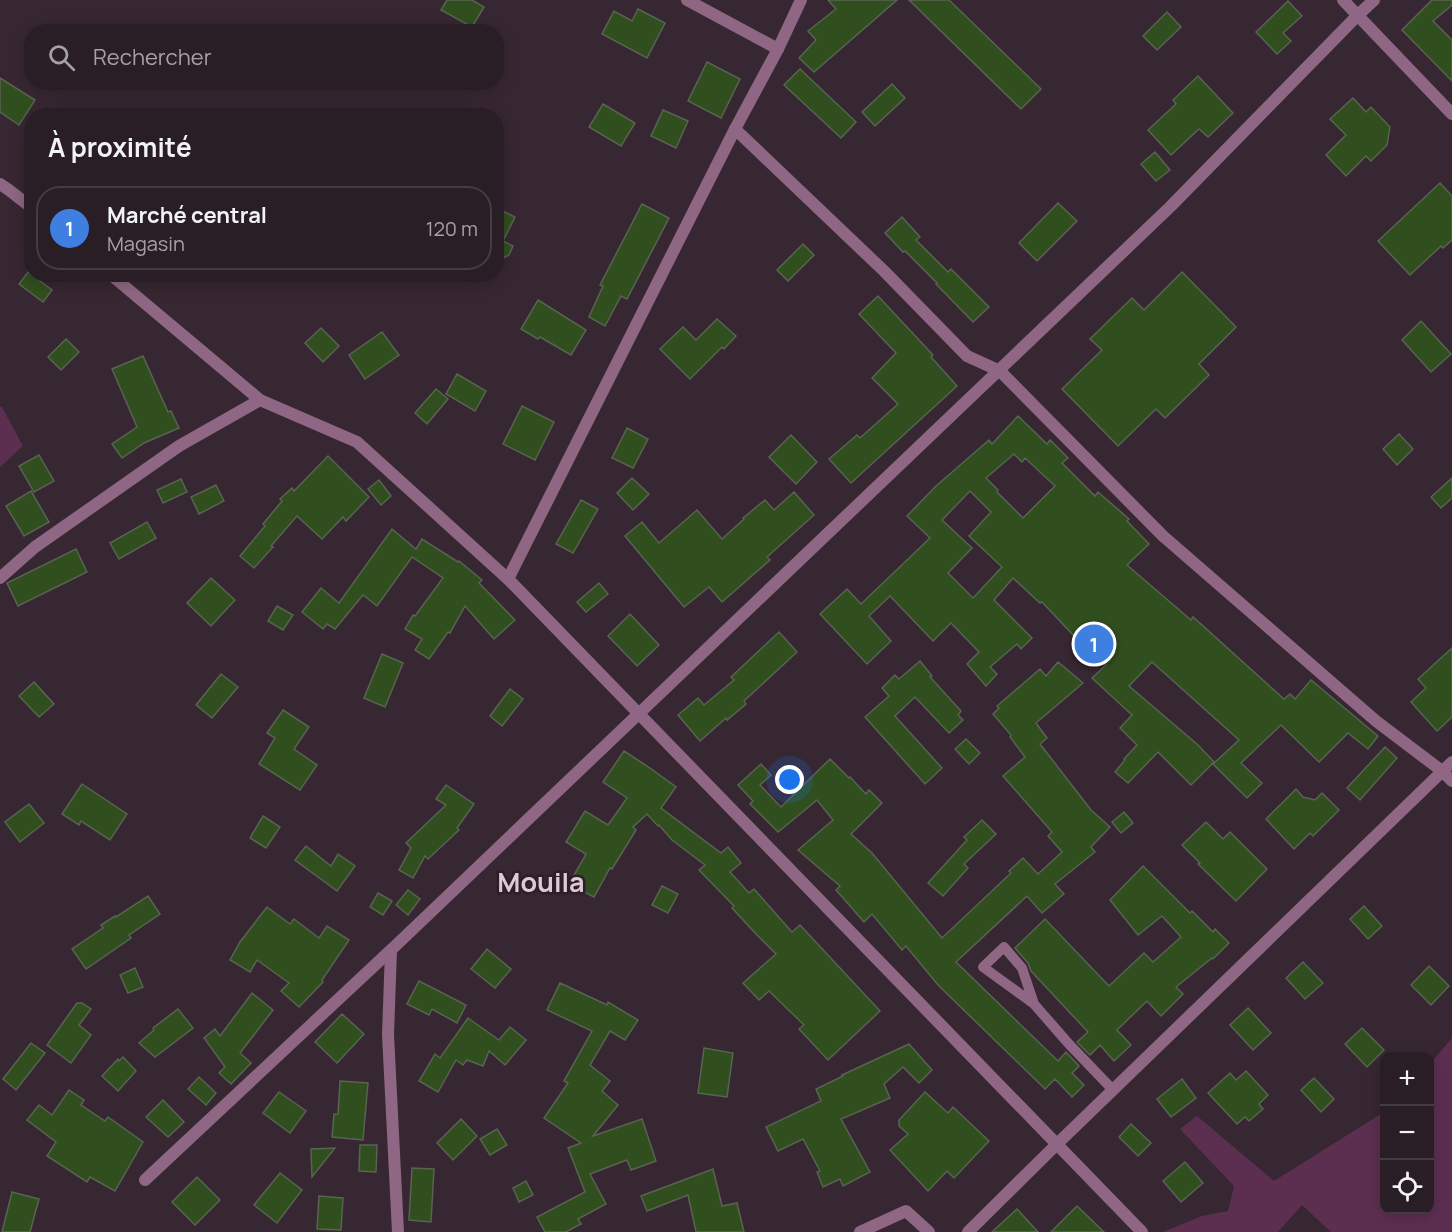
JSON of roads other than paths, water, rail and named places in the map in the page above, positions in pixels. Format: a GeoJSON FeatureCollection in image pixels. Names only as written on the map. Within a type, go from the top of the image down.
{"type":"FeatureCollection","features":[{"type":"Feature","properties":{"kind":"street"},"geometry":{"type":"LineString","coordinates":[[687,0],[778,49]]}},
{"type":"Feature","properties":{"kind":"street"},"geometry":{"type":"LineString","coordinates":[[508,579],[801,0]]}},
{"type":"Feature","properties":{"kind":"street"},"geometry":{"type":"LineString","coordinates":[[1342,0],[1452,114]]}},
{"type":"Feature","properties":{"kind":"street"},"geometry":{"type":"LineString","coordinates":[[145,1180],[391,950],[1000,371],[1170,207],[1374,0]]}},
{"type":"Feature","properties":{"kind":"street"},"geometry":{"type":"LineString","coordinates":[[735,129],[884,271],[967,356],[1000,371],[1163,536],[1376,721],[1452,781]]}},
{"type":"Feature","properties":{"kind":"street"},"geometry":{"type":"LineString","coordinates":[[0,184],[24,202]]}},
{"type":"Feature","properties":{"kind":"street"},"geometry":{"type":"LineString","coordinates":[[120,282],[260,400],[357,442],[508,579],[1142,1232]]}},
{"type":"Feature","properties":{"kind":"street"},"geometry":{"type":"LineString","coordinates":[[0,578],[35,547],[179,446],[260,400]]}},
{"type":"Feature","properties":{"kind":"street"},"geometry":{"type":"LineString","coordinates":[[968,1232],[1452,762]]}},
{"type":"Feature","properties":{"kind":"street"},"geometry":{"type":"LineString","coordinates":[[391,950],[388,1035],[398,1232]]}},
{"type":"Feature","properties":{"kind":"street"},"geometry":{"type":"LineString","coordinates":[[860,1232],[906,1211],[929,1232]]}},
{"type":"Feature","properties":{"kind":"lane"},"geometry":{"type":"LineString","coordinates":[[1034,1004],[1022,968],[1004,947],[983,967],[1034,1004],[1113,1090]]}},
{"type":"Feature","properties":{"kind":"place","name":"Marché central"},"geometry":{"type":"Point","coordinates":[1094,644]}},
{"type":"Feature","properties":{"kind":"district","name":"Mouila"},"geometry":{"type":"Point","coordinates":[541,883]}}]}
